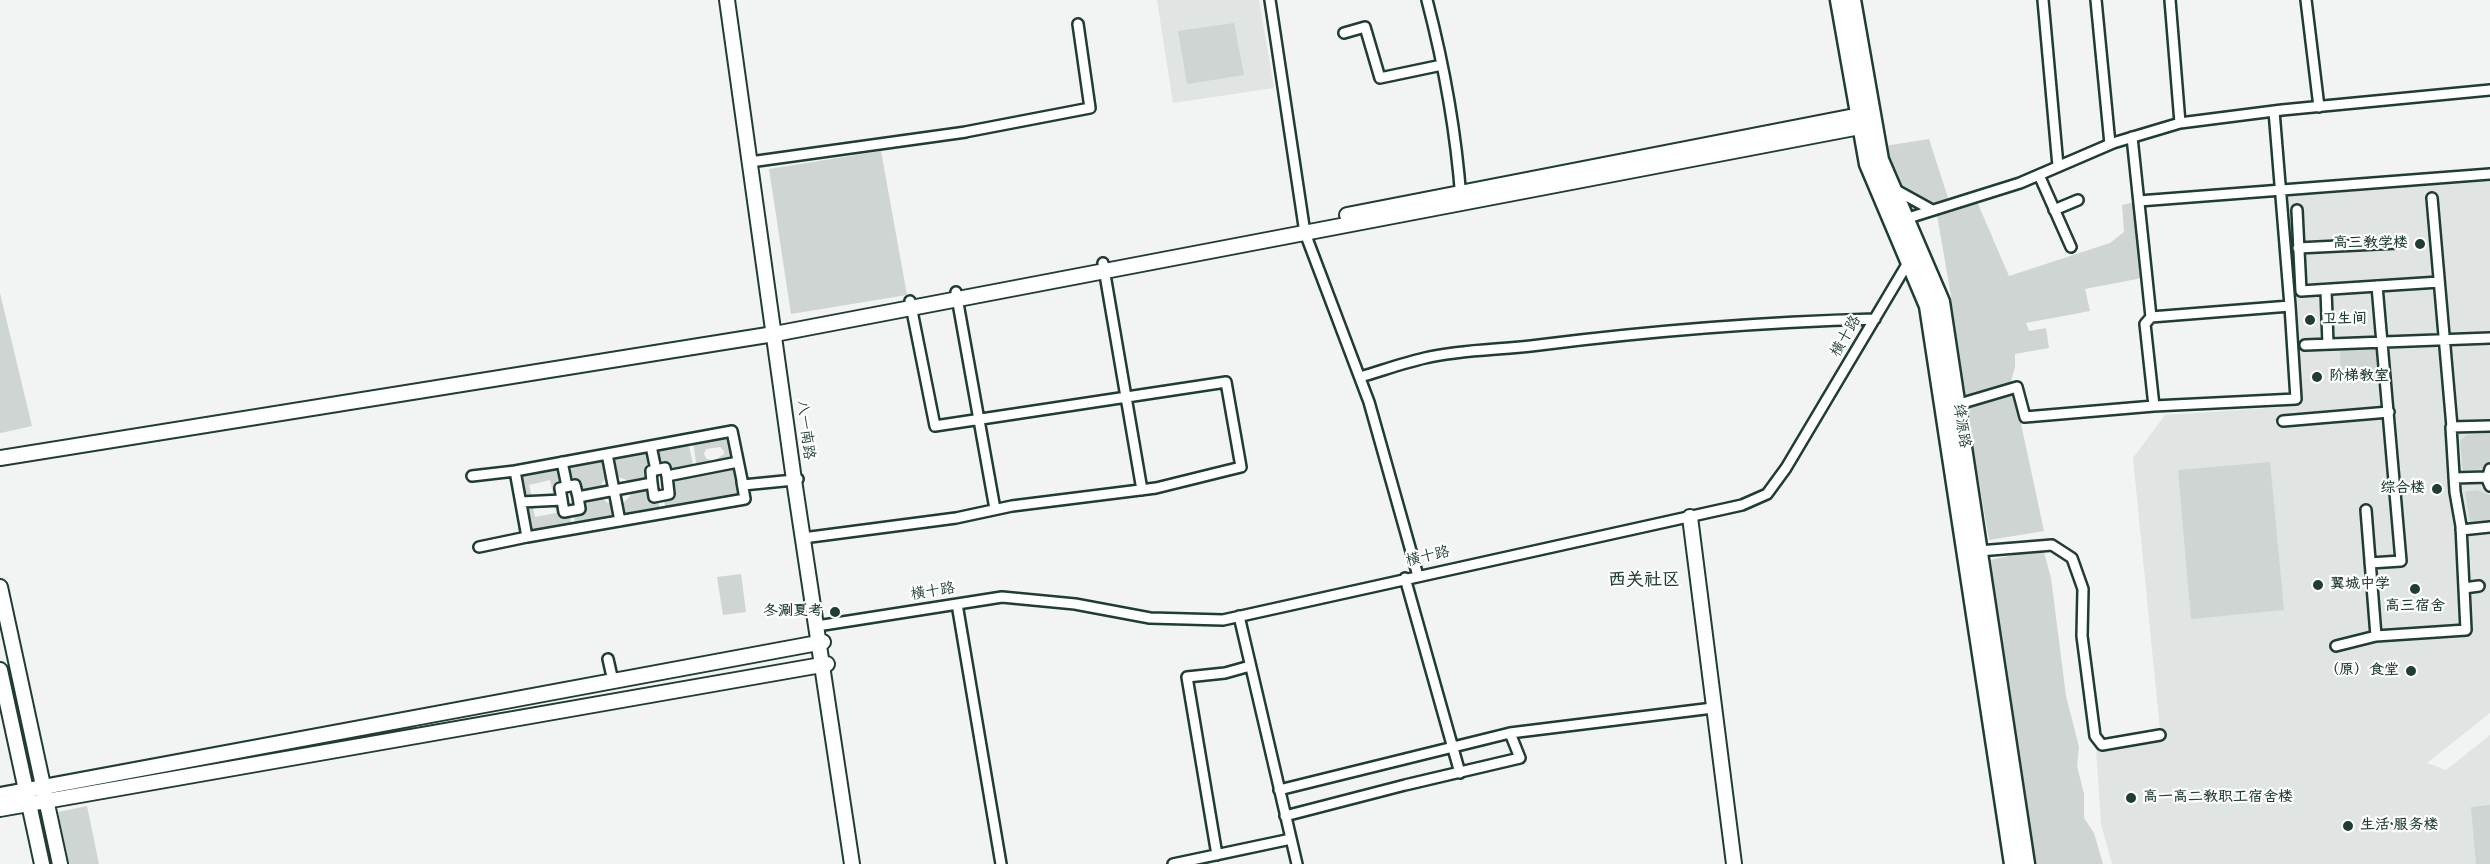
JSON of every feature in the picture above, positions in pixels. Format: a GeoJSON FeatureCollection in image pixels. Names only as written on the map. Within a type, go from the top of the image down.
{"type":"FeatureCollection","features":[{"type":"Feature","properties":{"kind":"highway","name":"绛源路"},"geometry":{"type":"LineString","coordinates":[[1839,0],[1866,119],[1880,160],[1941,302],[2026,864]]}},
{"type":"Feature","properties":{"kind":"highway","name":"绛源路"},"geometry":{"type":"LineString","coordinates":[[1852,0],[1866,119],[1868,164],[1928,306],[2013,864]]}},
{"type":"Feature","properties":{"kind":"main road","name":"八一南路"},"geometry":{"type":"LineString","coordinates":[[727,0],[753,162],[852,864]]}},
{"type":"Feature","properties":{"kind":"main road","name":"八一南路"},"geometry":{"type":"LineString","coordinates":[[733,0],[753,162]]}},
{"type":"Feature","properties":{"kind":"main road"},"geometry":{"type":"LineString","coordinates":[[1,453],[777,330],[1866,119]]}},
{"type":"Feature","properties":{"kind":"main road"},"geometry":{"type":"LineString","coordinates":[[1690,517],[1734,864]]}},
{"type":"Feature","properties":{"kind":"main road"},"geometry":{"type":"LineString","coordinates":[[0,586],[60,864]]}},
{"type":"Feature","properties":{"kind":"main road"},"geometry":{"type":"LineString","coordinates":[[0,809],[27,797],[45,793],[821,642]]}},
{"type":"Feature","properties":{"kind":"main road","name":"八一南路"},"geometry":{"type":"LineString","coordinates":[[824,665],[857,864]]}},
{"type":"Feature","properties":{"kind":"main road"},"geometry":{"type":"LineString","coordinates":[[45,793],[824,665]]}},
{"type":"Feature","properties":{"kind":"main road"},"geometry":{"type":"LineString","coordinates":[[0,670],[42,864]]}},
{"type":"Feature","properties":{"kind":"main road"},"geometry":{"type":"LineString","coordinates":[[0,795],[27,797]]}},
{"type":"Feature","properties":{"kind":"street"},"geometry":{"type":"LineString","coordinates":[[1270,0],[1304,228],[1360,377],[1418,576]]}},
{"type":"Feature","properties":{"kind":"street"},"geometry":{"type":"LineString","coordinates":[[1427,0],[1442,65],[1461,198]]}},
{"type":"Feature","properties":{"kind":"street"},"geometry":{"type":"LineString","coordinates":[[2043,0],[2058,166]]}},
{"type":"Feature","properties":{"kind":"street"},"geometry":{"type":"LineString","coordinates":[[2096,0],[2110,144]]}},
{"type":"Feature","properties":{"kind":"street"},"geometry":{"type":"LineString","coordinates":[[2170,0],[2180,123]]}},
{"type":"Feature","properties":{"kind":"street"},"geometry":{"type":"LineString","coordinates":[[2306,0],[2319,107]]}},
{"type":"Feature","properties":{"kind":"street"},"geometry":{"type":"LineString","coordinates":[[753,162],[966,132],[1090,108],[1078,24]]}},
{"type":"Feature","properties":{"kind":"street"},"geometry":{"type":"LineString","coordinates":[[1344,33],[1365,27],[1380,78],[1442,65]]}},
{"type":"Feature","properties":{"kind":"street"},"geometry":{"type":"LineString","coordinates":[[1905,219],[2039,175],[2110,144],[2180,123],[2274,111],[2490,90]]}},
{"type":"Feature","properties":{"kind":"street"},"geometry":{"type":"LineString","coordinates":[[1956,405],[2017,387],[2025,417],[2154,406],[2296,399],[2282,190],[2274,111]]}},
{"type":"Feature","properties":{"kind":"street"},"geometry":{"type":"LineString","coordinates":[[2133,137],[2151,317]]}},
{"type":"Feature","properties":{"kind":"street"},"geometry":{"type":"LineString","coordinates":[[2139,201],[2490,174]]}},
{"type":"Feature","properties":{"kind":"street"},"geometry":{"type":"LineString","coordinates":[[2039,175],[2072,248]]}},
{"type":"Feature","properties":{"kind":"street"},"geometry":{"type":"LineString","coordinates":[[1892,188],[1932,210]]}},
{"type":"Feature","properties":{"kind":"street"},"geometry":{"type":"LineString","coordinates":[[2336,646],[2376,636],[2466,630],[2461,530],[2454,478],[2452,427],[2432,198]]}},
{"type":"Feature","properties":{"kind":"street"},"geometry":{"type":"LineString","coordinates":[[2054,210],[2078,200]]}},
{"type":"Feature","properties":{"kind":"street"},"geometry":{"type":"LineString","coordinates":[[2297,210],[2301,291],[2439,282]]}},
{"type":"Feature","properties":{"kind":"street"},"geometry":{"type":"LineString","coordinates":[[2298,248],[2398,243]]}},
{"type":"Feature","properties":{"kind":"street","name":"横十路"},"geometry":{"type":"LineString","coordinates":[[819,626],[1002,597],[1075,604],[1150,618],[1223,620],[1742,505],[1767,494],[1786,468],[1909,261]]}},
{"type":"Feature","properties":{"kind":"street"},"geometry":{"type":"LineString","coordinates":[[1103,267],[1142,490]]}},
{"type":"Feature","properties":{"kind":"street"},"geometry":{"type":"LineString","coordinates":[[2370,563],[2401,561],[2377,286]]}},
{"type":"Feature","properties":{"kind":"street"},"geometry":{"type":"LineString","coordinates":[[2326,290],[2328,344]]}},
{"type":"Feature","properties":{"kind":"street"},"geometry":{"type":"LineString","coordinates":[[957,295],[995,509]]}},
{"type":"Feature","properties":{"kind":"street"},"geometry":{"type":"LineString","coordinates":[[806,538],[956,518],[995,509],[1142,490],[1241,467],[1226,382],[935,426],[911,304]]}},
{"type":"Feature","properties":{"kind":"street"},"geometry":{"type":"LineString","coordinates":[[2154,406],[2145,324],[2151,317],[2290,306]]}},
{"type":"Feature","properties":{"kind":"street"},"geometry":{"type":"LineString","coordinates":[[1360,377],[1425,358],[1487,349],[1516,349],[1587,339],[1784,321],[1875,319]]}},
{"type":"Feature","properties":{"kind":"street"},"geometry":{"type":"LineString","coordinates":[[2305,345],[2490,338]]}},
{"type":"Feature","properties":{"kind":"street"},"geometry":{"type":"LineString","coordinates":[[2283,421],[2389,412]]}},
{"type":"Feature","properties":{"kind":"street"},"geometry":{"type":"LineString","coordinates":[[2452,427],[2490,426]]}},
{"type":"Feature","properties":{"kind":"street"},"geometry":{"type":"LineString","coordinates":[[472,476],[515,471],[732,431],[745,499],[527,537],[479,548]]}},
{"type":"Feature","properties":{"kind":"street"},"geometry":{"type":"LineString","coordinates":[[651,446],[656,470]]}},
{"type":"Feature","properties":{"kind":"street"},"geometry":{"type":"LineString","coordinates":[[608,454],[620,521]]}},
{"type":"Feature","properties":{"kind":"street"},"geometry":{"type":"LineString","coordinates":[[562,462],[567,486]]}},
{"type":"Feature","properties":{"kind":"street"},"geometry":{"type":"LineString","coordinates":[[667,476],[738,462]]}},
{"type":"Feature","properties":{"kind":"street"},"geometry":{"type":"LineString","coordinates":[[665,468],[667,476],[669,494],[654,497],[651,471],[665,468]]}},
{"type":"Feature","properties":{"kind":"street"},"geometry":{"type":"LineString","coordinates":[[515,471],[527,537]]}},
{"type":"Feature","properties":{"kind":"street"},"geometry":{"type":"LineString","coordinates":[[2454,478],[2489,477]]}},
{"type":"Feature","properties":{"kind":"street"},"geometry":{"type":"LineString","coordinates":[[742,482],[743,485],[797,479]]}},
{"type":"Feature","properties":{"kind":"street"},"geometry":{"type":"LineString","coordinates":[[578,497],[652,483]]}},
{"type":"Feature","properties":{"kind":"street"},"geometry":{"type":"LineString","coordinates":[[575,484],[578,497],[580,509],[564,512],[560,488],[575,484]]}},
{"type":"Feature","properties":{"kind":"street"},"geometry":{"type":"LineString","coordinates":[[661,495],[664,513]]}},
{"type":"Feature","properties":{"kind":"street"},"geometry":{"type":"LineString","coordinates":[[521,502],[562,500]]}},
{"type":"Feature","properties":{"kind":"street"},"geometry":{"type":"LineString","coordinates":[[2366,510],[2376,636]]}},
{"type":"Feature","properties":{"kind":"street"},"geometry":{"type":"LineString","coordinates":[[570,511],[574,529]]}},
{"type":"Feature","properties":{"kind":"street"},"geometry":{"type":"LineString","coordinates":[[2461,530],[2490,527]]}},
{"type":"Feature","properties":{"kind":"street"},"geometry":{"type":"LineString","coordinates":[[1978,551],[2052,546],[2072,558],[2083,589],[2082,636],[2094,736],[2102,746],[2160,735]]}},
{"type":"Feature","properties":{"kind":"street"},"geometry":{"type":"LineString","coordinates":[[1405,578],[1460,773]]}},
{"type":"Feature","properties":{"kind":"street"},"geometry":{"type":"LineString","coordinates":[[2464,588],[2479,586]]}},
{"type":"Feature","properties":{"kind":"street"},"geometry":{"type":"LineString","coordinates":[[957,604],[1001,864]]}},
{"type":"Feature","properties":{"kind":"street"},"geometry":{"type":"LineString","coordinates":[[1239,616],[1297,864]]}},
{"type":"Feature","properties":{"kind":"street"},"geometry":{"type":"LineString","coordinates":[[608,658],[613,681]]}},
{"type":"Feature","properties":{"kind":"street"},"geometry":{"type":"LineString","coordinates":[[1217,855],[1187,677],[1225,673],[1250,666]]}},
{"type":"Feature","properties":{"kind":"street"},"geometry":{"type":"LineString","coordinates":[[1279,790],[1510,733],[1713,708]]}},
{"type":"Feature","properties":{"kind":"street"},"geometry":{"type":"LineString","coordinates":[[1285,816],[1520,758],[1510,733]]}},
{"type":"Feature","properties":{"kind":"street"},"geometry":{"type":"LineString","coordinates":[[1173,864],[1291,839]]}},
{"type":"Feature","properties":{"kind":"shaded area"},"geometry":{"type":"Polygon","coordinates":[[[1157,0],[1259,0],[1274,88],[1173,103],[1157,0]]]}},
{"type":"Feature","properties":{"kind":"shaded area"},"geometry":{"type":"Polygon","coordinates":[[[1234,23],[1244,75],[1187,84],[1178,31],[1234,23]]]}},
{"type":"Feature","properties":{"kind":"shaded area"},"geometry":{"type":"Polygon","coordinates":[[[1929,139],[1950,204],[1975,197],[2009,276],[2110,243],[2124,232],[2122,205],[2139,201],[2147,277],[2085,289],[2090,311],[2026,323],[2029,331],[2046,328],[2049,348],[2015,354],[2015,367],[2010,385],[1966,396],[1948,305],[1952,302],[1936,209],[1905,219],[1878,147],[1929,139]]]}},
{"type":"Feature","properties":{"kind":"shaded area"},"geometry":{"type":"Polygon","coordinates":[[[881,151],[907,295],[791,314],[769,169],[881,151]]]}},
{"type":"Feature","properties":{"kind":"shaded area","name":"翼城中学"},"geometry":{"type":"Polygon","coordinates":[[[2490,180],[2490,713],[2427,763],[2446,770],[2490,735],[2490,864],[2112,864],[2101,824],[2096,749],[2161,740],[2133,458],[2165,415],[2301,406],[2282,197],[2490,180]]]}},
{"type":"Feature","properties":{"kind":"shaded area"},"geometry":{"type":"Polygon","coordinates":[[[0,293],[32,426],[1,433],[0,432],[0,293]]]}},
{"type":"Feature","properties":{"kind":"shaded area"},"geometry":{"type":"Polygon","coordinates":[[[2379,348],[2380,379],[2341,381],[2340,349],[2379,348]]]}},
{"type":"Feature","properties":{"kind":"shaded area"},"geometry":{"type":"Polygon","coordinates":[[[2014,391],[2044,531],[1989,540],[1966,408],[1979,401],[2014,391]]]}},
{"type":"Feature","properties":{"kind":"shaded area"},"geometry":{"type":"Polygon","coordinates":[[[2490,433],[2490,462],[2483,469],[2463,471],[2460,441],[2467,435],[2490,433]]]}},
{"type":"Feature","properties":{"kind":"shaded area"},"geometry":{"type":"Polygon","coordinates":[[[727,434],[733,461],[717,464],[715,460],[724,454],[724,451],[720,447],[706,449],[704,454],[706,458],[714,465],[697,468],[693,442],[727,434]]]}},
{"type":"Feature","properties":{"kind":"shaded area"},"geometry":{"type":"Polygon","coordinates":[[[688,442],[694,468],[669,473],[658,467],[655,448],[688,442]]]}},
{"type":"Feature","properties":{"kind":"shaded area"},"geometry":{"type":"Polygon","coordinates":[[[650,448],[654,468],[650,481],[630,486],[627,480],[615,476],[610,456],[650,448]]]}},
{"type":"Feature","properties":{"kind":"shaded area"},"geometry":{"type":"Polygon","coordinates":[[[606,456],[610,475],[602,483],[600,491],[580,495],[569,484],[565,464],[606,456]]]}},
{"type":"Feature","properties":{"kind":"shaded area"},"geometry":{"type":"Polygon","coordinates":[[[2270,462],[2284,610],[2191,619],[2178,470],[2270,462]]]}},
{"type":"Feature","properties":{"kind":"shaded area"},"geometry":{"type":"Polygon","coordinates":[[[561,465],[565,485],[560,498],[554,499],[550,480],[529,485],[532,498],[524,499],[520,473],[550,469],[552,466],[561,465]]]}},
{"type":"Feature","properties":{"kind":"shaded area"},"geometry":{"type":"Polygon","coordinates":[[[733,465],[739,497],[666,510],[663,497],[670,479],[733,465]]]}},
{"type":"Feature","properties":{"kind":"shaded area"},"geometry":{"type":"Polygon","coordinates":[[[650,486],[658,499],[660,511],[622,517],[621,505],[630,496],[631,490],[650,486]]]}},
{"type":"Feature","properties":{"kind":"shaded area"},"geometry":{"type":"Polygon","coordinates":[[[2476,490],[2490,495],[2490,521],[2470,522],[2465,492],[2476,490]]]}},
{"type":"Feature","properties":{"kind":"shaded area"},"geometry":{"type":"Polygon","coordinates":[[[600,495],[606,502],[613,504],[617,518],[576,526],[573,513],[580,499],[600,495]]]}},
{"type":"Feature","properties":{"kind":"shaded area"},"geometry":{"type":"Polygon","coordinates":[[[561,502],[570,514],[571,524],[531,533],[525,505],[532,504],[535,517],[556,513],[555,503],[561,502]]]}},
{"type":"Feature","properties":{"kind":"shaded area"},"geometry":{"type":"Polygon","coordinates":[[[2043,549],[2051,578],[2066,696],[2079,747],[2077,766],[2084,794],[2084,818],[2094,833],[2103,864],[2031,864],[1987,565],[1990,560],[2043,549]]]}},
{"type":"Feature","properties":{"kind":"shaded area"},"geometry":{"type":"Polygon","coordinates":[[[741,574],[746,612],[723,615],[717,577],[741,574]]]}},
{"type":"Feature","properties":{"kind":"shaded area"},"geometry":{"type":"Polygon","coordinates":[[[2490,805],[2490,864],[2476,864],[2471,807],[2490,805]]]}},
{"type":"Feature","properties":{"kind":"shaded area"},"geometry":{"type":"Polygon","coordinates":[[[87,806],[99,864],[69,864],[58,812],[87,806]]]}},
{"type":"Feature","properties":{"kind":"place","name":"高三教学楼"},"geometry":{"type":"Point","coordinates":[2420,244]}},
{"type":"Feature","properties":{"kind":"place","name":"卫生间"},"geometry":{"type":"Point","coordinates":[2310,320]}},
{"type":"Feature","properties":{"kind":"place","name":"阶梯教室"},"geometry":{"type":"Point","coordinates":[2317,377]}},
{"type":"Feature","properties":{"kind":"place","name":"综合楼"},"geometry":{"type":"Point","coordinates":[2437,489]}},
{"type":"Feature","properties":{"kind":"place","name":"翼城中学"},"geometry":{"type":"Point","coordinates":[2318,585]}},
{"type":"Feature","properties":{"kind":"place","name":"高三宿舍"},"geometry":{"type":"Point","coordinates":[2415,589]}},
{"type":"Feature","properties":{"kind":"place","name":"冬涮夏考"},"geometry":{"type":"Point","coordinates":[835,612]}},
{"type":"Feature","properties":{"kind":"place","name":"（原）食堂"},"geometry":{"type":"Point","coordinates":[2411,671]}},
{"type":"Feature","properties":{"kind":"place","name":"高一高二教职工宿舍楼"},"geometry":{"type":"Point","coordinates":[2131,798]}},
{"type":"Feature","properties":{"kind":"place","name":"生活·服务楼"},"geometry":{"type":"Point","coordinates":[2348,826]}},
{"type":"Feature","properties":{"kind":"district","name":"西关社区"},"geometry":{"type":"Point","coordinates":[1644,582]}}]}
